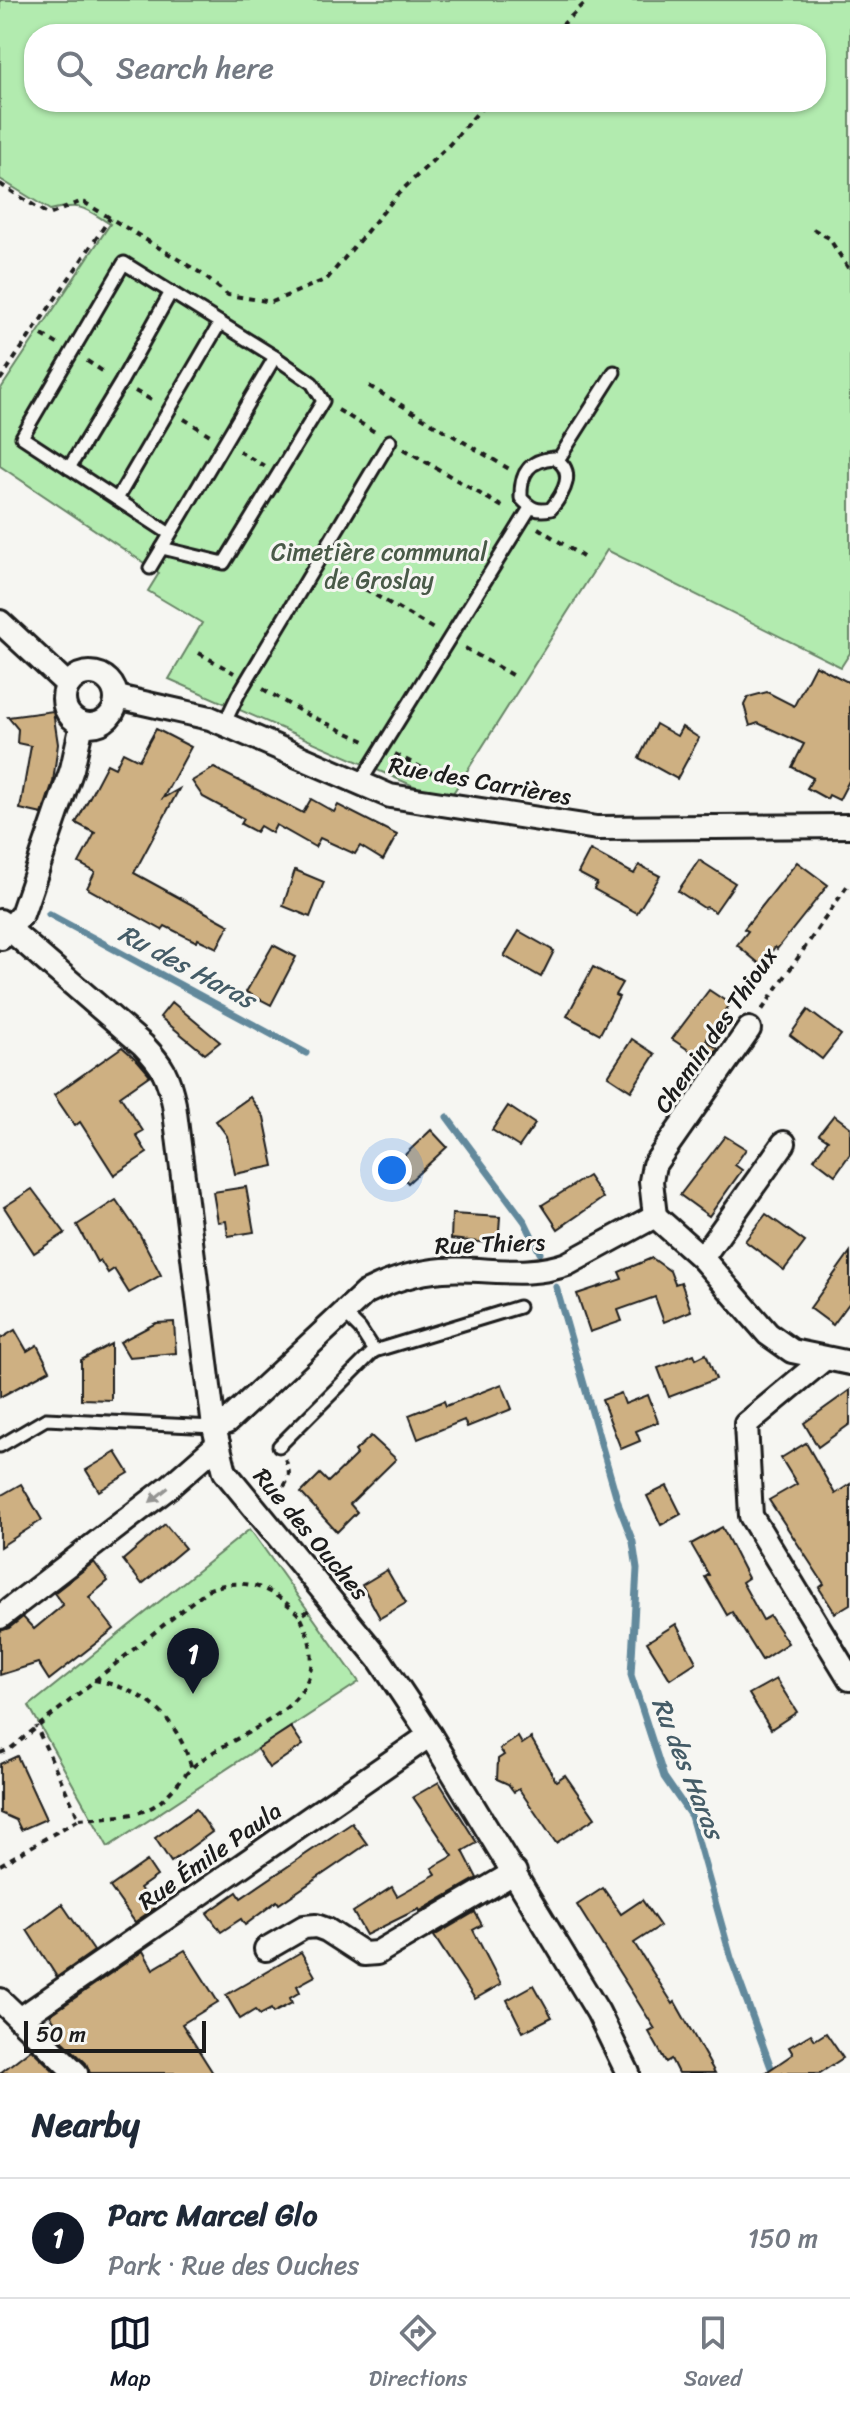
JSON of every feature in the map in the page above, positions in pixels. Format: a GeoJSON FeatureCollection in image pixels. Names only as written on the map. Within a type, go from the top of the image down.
{"type":"FeatureCollection","features":[{"type":"Feature","properties":{"kind":"street"},"geometry":{"type":"LineString","coordinates":[[0,622],[68,685]]}},
{"type":"Feature","properties":{"kind":"street"},"geometry":{"type":"LineString","coordinates":[[97,674],[110,682],[117,697],[116,706],[107,720],[91,726],[75,721],[65,708],[68,685],[81,675],[97,674]]}},
{"type":"Feature","properties":{"kind":"street","name":"Rue des Carrières"},"geometry":{"type":"LineString","coordinates":[[117,697],[210,718],[390,796],[597,828],[850,826]]}},
{"type":"Feature","properties":{"kind":"street"},"geometry":{"type":"LineString","coordinates":[[4,930],[22,914],[72,769],[82,724]]}},
{"type":"Feature","properties":{"kind":"street","name":"Rue des Ouches"},"geometry":{"type":"LineString","coordinates":[[4,930],[143,1045],[162,1065],[169,1080],[216,1436],[225,1472],[380,1660],[515,1872],[598,2012],[628,2073]]}},
{"type":"Feature","properties":{"kind":"street","name":"Chemin des Thioux"},"geometry":{"type":"LineString","coordinates":[[655,1216],[651,1181],[654,1165],[749,1029]]}},
{"type":"Feature","properties":{"kind":"street"},"geometry":{"type":"LineString","coordinates":[[702,1258],[784,1143]]}},
{"type":"Feature","properties":{"kind":"street"},"geometry":{"type":"LineString","coordinates":[[655,1216],[702,1258],[768,1334],[792,1351],[850,1363]]}},
{"type":"Feature","properties":{"kind":"street","name":"Rue Thiers"},"geometry":{"type":"LineString","coordinates":[[0,1617],[158,1496],[227,1422],[365,1293],[384,1283],[443,1270],[532,1273],[552,1270],[655,1216]]}},
{"type":"Feature","properties":{"kind":"street"},"geometry":{"type":"LineString","coordinates":[[824,1359],[746,1424],[751,1516],[850,1679]]}},
{"type":"Feature","properties":{"kind":"street","name":"Rue Émile Paula"},"geometry":{"type":"LineString","coordinates":[[20,2019],[430,1735]]}},
{"type":"Feature","properties":{"kind":"street"},"geometry":{"type":"LineString","coordinates":[[266,1949],[304,1927],[316,1926],[364,1954],[377,1953],[515,1872]]}},
{"type":"Feature","properties":{"kind":"street"},"geometry":{"type":"LineString","coordinates":[[0,2000],[76,2073]]}},
{"type":"Feature","properties":{"kind":"lane"},"geometry":{"type":"LineString","coordinates":[[162,548],[224,563],[323,401],[312,383],[275,357],[124,263],[22,437],[170,534]]}},
{"type":"Feature","properties":{"kind":"lane"},"geometry":{"type":"LineString","coordinates":[[69,468],[171,292]]}},
{"type":"Feature","properties":{"kind":"lane"},"geometry":{"type":"LineString","coordinates":[[117,499],[220,323]]}},
{"type":"Feature","properties":{"kind":"lane"},"geometry":{"type":"LineString","coordinates":[[150,568],[275,357]]}},
{"type":"Feature","properties":{"kind":"lane"},"geometry":{"type":"LineString","coordinates":[[558,460],[614,372]]}},
{"type":"Feature","properties":{"kind":"lane"},"geometry":{"type":"LineString","coordinates":[[224,724],[246,680],[390,441]]}},
{"type":"Feature","properties":{"kind":"lane"},"geometry":{"type":"LineString","coordinates":[[540,459],[558,460],[567,473],[568,484],[559,500],[551,509],[541,511],[530,508],[521,498],[523,477],[531,464],[540,459]]}},
{"type":"Feature","properties":{"kind":"lane"},"geometry":{"type":"LineString","coordinates":[[360,783],[530,508]]}},
{"type":"Feature","properties":{"kind":"lane"},"geometry":{"type":"LineString","coordinates":[[279,1446],[374,1351],[519,1307]]}},
{"type":"Feature","properties":{"kind":"lane"},"geometry":{"type":"LineString","coordinates":[[345,1314],[360,1329],[374,1351]]}},
{"type":"Feature","properties":{"kind":"lane"},"geometry":{"type":"LineString","coordinates":[[0,1446],[46,1419],[216,1436]]}},
{"type":"Feature","properties":{"kind":"path"},"geometry":{"type":"LineString","coordinates":[[563,24],[588,0]]}},
{"type":"Feature","properties":{"kind":"path"},"geometry":{"type":"LineString","coordinates":[[0,184],[49,215],[82,201],[199,272],[228,295],[272,302],[327,279],[399,193],[478,112]]}},
{"type":"Feature","properties":{"kind":"path"},"geometry":{"type":"LineString","coordinates":[[0,380],[110,218]]}},
{"type":"Feature","properties":{"kind":"path"},"geometry":{"type":"LineString","coordinates":[[813,229],[829,238],[850,271]]}},
{"type":"Feature","properties":{"kind":"path"},"geometry":{"type":"LineString","coordinates":[[369,386],[523,477]]}},
{"type":"Feature","properties":{"kind":"path"},"geometry":{"type":"LineString","coordinates":[[323,401],[583,557]]}},
{"type":"Feature","properties":{"kind":"path"},"geometry":{"type":"LineString","coordinates":[[294,548],[515,677]]}},
{"type":"Feature","properties":{"kind":"path"},"geometry":{"type":"LineString","coordinates":[[199,653],[302,712],[436,775]]}},
{"type":"Feature","properties":{"kind":"path","name":"Chemin des Thioux"},"geometry":{"type":"LineString","coordinates":[[749,1029],[850,882]]}},
{"type":"Feature","properties":{"kind":"path"},"geometry":{"type":"LineString","coordinates":[[258,1510],[289,1481],[290,1470],[279,1446]]}},
{"type":"Feature","properties":{"kind":"path"},"geometry":{"type":"LineString","coordinates":[[0,1753],[10,1749],[207,1590],[224,1583],[267,1589],[285,1600],[300,1616],[309,1634],[312,1656],[308,1675],[300,1693],[284,1713],[199,1762],[160,1804],[142,1812],[79,1819],[0,1865]]}},
{"type":"Feature","properties":{"kind":"path"},"geometry":{"type":"LineString","coordinates":[[300,1616],[329,1596]]}},
{"type":"Feature","properties":{"kind":"path"},"geometry":{"type":"LineString","coordinates":[[94,1680],[135,1691],[155,1706],[185,1746],[192,1769]]}},
{"type":"Feature","properties":{"kind":"path"},"geometry":{"type":"LineString","coordinates":[[36,1726],[79,1819]]}},
{"type":"Feature","properties":{"kind":"green space","name":"Cimetière communal de Groslay"},"geometry":{"type":"Polygon","coordinates":[[[0,0],[850,0],[850,653],[841,667],[607,550],[448,801],[169,679],[202,623],[148,591],[159,573],[0,466],[0,390],[110,224],[82,208],[50,210],[0,179],[0,0]]]}},
{"type":"Feature","properties":{"kind":"green space"},"geometry":{"type":"Polygon","coordinates":[[[250,1529],[359,1682],[108,1847],[29,1706],[250,1529]]]}},
{"type":"Feature","properties":{"kind":"building"},"geometry":{"type":"Polygon","coordinates":[[[815,665],[850,683],[850,779],[839,800],[829,795],[827,799],[807,788],[813,778],[792,767],[804,744],[758,723],[750,726],[744,705],[748,697],[767,692],[794,706],[815,665]]]}},
{"type":"Feature","properties":{"kind":"building"},"geometry":{"type":"Polygon","coordinates":[[[53,711],[58,744],[53,782],[42,814],[20,809],[31,746],[17,743],[18,729],[8,717],[53,711]]]}},
{"type":"Feature","properties":{"kind":"building"},"geometry":{"type":"Polygon","coordinates":[[[656,724],[677,736],[682,727],[699,738],[677,779],[639,758],[656,724]]]}},
{"type":"Feature","properties":{"kind":"building"},"geometry":{"type":"Polygon","coordinates":[[[156,729],[191,747],[163,798],[179,789],[134,873],[229,925],[217,948],[165,926],[162,930],[87,888],[95,872],[79,863],[95,833],[76,823],[107,764],[115,768],[123,752],[139,760],[156,729]]]}},
{"type":"Feature","properties":{"kind":"building"},"geometry":{"type":"Polygon","coordinates":[[[214,768],[303,813],[311,799],[334,812],[338,805],[397,835],[383,860],[360,846],[355,854],[320,838],[315,847],[276,825],[272,833],[260,826],[256,832],[241,824],[244,819],[203,797],[192,781],[214,768]]]}},
{"type":"Feature","properties":{"kind":"building"},"geometry":{"type":"Polygon","coordinates":[[[590,850],[634,874],[639,865],[660,876],[637,913],[594,889],[597,883],[578,873],[590,850]]]}},
{"type":"Feature","properties":{"kind":"building"},"geometry":{"type":"Polygon","coordinates":[[[699,860],[735,883],[715,912],[678,891],[699,860]]]}},
{"type":"Feature","properties":{"kind":"building"},"geometry":{"type":"Polygon","coordinates":[[[797,862],[828,885],[761,965],[737,945],[748,931],[744,929],[797,862]]]}},
{"type":"Feature","properties":{"kind":"building"},"geometry":{"type":"Polygon","coordinates":[[[295,870],[324,882],[310,917],[283,906],[295,870]]]}},
{"type":"Feature","properties":{"kind":"building"},"geometry":{"type":"Polygon","coordinates":[[[519,931],[554,951],[541,977],[504,956],[519,931]]]}},
{"type":"Feature","properties":{"kind":"building"},"geometry":{"type":"Polygon","coordinates":[[[273,945],[296,957],[271,1005],[246,992],[273,945]]]}},
{"type":"Feature","properties":{"kind":"building"},"geometry":{"type":"Polygon","coordinates":[[[593,967],[622,983],[615,995],[619,997],[600,1034],[567,1016],[593,967]]]}},
{"type":"Feature","properties":{"kind":"building"},"geometry":{"type":"Polygon","coordinates":[[[709,990],[730,1004],[706,1040],[718,1049],[708,1063],[672,1039],[709,990]]]}},
{"type":"Feature","properties":{"kind":"building"},"geometry":{"type":"Polygon","coordinates":[[[172,1002],[220,1042],[205,1054],[160,1017],[172,1002]]]}},
{"type":"Feature","properties":{"kind":"building"},"geometry":{"type":"Polygon","coordinates":[[[808,1010],[841,1035],[822,1059],[790,1035],[808,1010]]]}},
{"type":"Feature","properties":{"kind":"building"},"geometry":{"type":"Polygon","coordinates":[[[632,1039],[655,1054],[631,1091],[608,1076],[632,1039]]]}},
{"type":"Feature","properties":{"kind":"building"},"geometry":{"type":"Polygon","coordinates":[[[122,1047],[150,1075],[120,1096],[143,1131],[136,1135],[147,1153],[114,1175],[80,1122],[75,1126],[54,1095],[122,1047]]]}},
{"type":"Feature","properties":{"kind":"building"},"geometry":{"type":"Polygon","coordinates":[[[250,1097],[264,1117],[274,1166],[235,1174],[227,1136],[216,1121],[250,1097]]]}},
{"type":"Feature","properties":{"kind":"building"},"geometry":{"type":"Polygon","coordinates":[[[508,1106],[535,1124],[519,1147],[492,1130],[508,1106]]]}},
{"type":"Feature","properties":{"kind":"building"},"geometry":{"type":"Polygon","coordinates":[[[834,1115],[850,1127],[850,1154],[835,1175],[814,1159],[828,1140],[819,1134],[834,1115]]]}},
{"type":"Feature","properties":{"kind":"building"},"geometry":{"type":"Polygon","coordinates":[[[431,1130],[447,1147],[408,1183],[393,1166],[431,1130]]]}},
{"type":"Feature","properties":{"kind":"building"},"geometry":{"type":"Polygon","coordinates":[[[725,1136],[746,1149],[735,1165],[742,1170],[709,1216],[680,1195],[725,1136]]]}},
{"type":"Feature","properties":{"kind":"building"},"geometry":{"type":"Polygon","coordinates":[[[588,1176],[603,1198],[558,1229],[542,1205],[588,1176]]]}},
{"type":"Feature","properties":{"kind":"building"},"geometry":{"type":"Polygon","coordinates":[[[246,1187],[254,1232],[228,1236],[226,1221],[218,1222],[213,1192],[246,1187]]]}},
{"type":"Feature","properties":{"kind":"building"},"geometry":{"type":"Polygon","coordinates":[[[32,1189],[65,1233],[34,1253],[4,1207],[32,1189]]]}},
{"type":"Feature","properties":{"kind":"building"},"geometry":{"type":"Polygon","coordinates":[[[116,1200],[140,1235],[161,1275],[129,1293],[114,1269],[108,1273],[100,1260],[97,1262],[77,1225],[116,1200]]]}},
{"type":"Feature","properties":{"kind":"building"},"geometry":{"type":"Polygon","coordinates":[[[452,1214],[500,1217],[498,1244],[451,1239],[452,1214]]]}},
{"type":"Feature","properties":{"kind":"building"},"geometry":{"type":"Polygon","coordinates":[[[766,1214],[805,1242],[784,1270],[745,1241],[766,1214]]]}},
{"type":"Feature","properties":{"kind":"building"},"geometry":{"type":"Polygon","coordinates":[[[850,1252],[850,1302],[833,1325],[810,1308],[850,1252]]]}},
{"type":"Feature","properties":{"kind":"building"},"geometry":{"type":"Polygon","coordinates":[[[652,1258],[670,1271],[675,1284],[681,1282],[691,1311],[664,1322],[655,1297],[618,1310],[622,1321],[590,1332],[577,1294],[622,1279],[619,1272],[652,1258]]]}},
{"type":"Feature","properties":{"kind":"building"},"geometry":{"type":"Polygon","coordinates":[[[174,1322],[176,1353],[129,1357],[120,1342],[156,1323],[174,1322]]]}},
{"type":"Feature","properties":{"kind":"building"},"geometry":{"type":"Polygon","coordinates":[[[15,1330],[27,1351],[37,1345],[50,1370],[0,1397],[0,1339],[15,1330]]]}},
{"type":"Feature","properties":{"kind":"building"},"geometry":{"type":"Polygon","coordinates":[[[111,1344],[111,1400],[81,1399],[81,1360],[111,1344]]]}},
{"type":"Feature","properties":{"kind":"building"},"geometry":{"type":"Polygon","coordinates":[[[694,1354],[696,1359],[706,1354],[716,1379],[669,1397],[658,1368],[694,1354]]]}},
{"type":"Feature","properties":{"kind":"building"},"geometry":{"type":"Polygon","coordinates":[[[502,1384],[512,1409],[467,1427],[464,1420],[418,1439],[409,1415],[444,1401],[446,1406],[502,1384]]]}},
{"type":"Feature","properties":{"kind":"building"},"geometry":{"type":"Polygon","coordinates":[[[850,1390],[850,1424],[818,1447],[804,1423],[850,1390]]]}},
{"type":"Feature","properties":{"kind":"building"},"geometry":{"type":"Polygon","coordinates":[[[621,1393],[625,1404],[648,1395],[658,1422],[636,1431],[640,1441],[621,1449],[602,1400],[621,1393]]]}},
{"type":"Feature","properties":{"kind":"building"},"geometry":{"type":"Polygon","coordinates":[[[371,1436],[396,1459],[350,1504],[357,1512],[337,1532],[301,1493],[320,1474],[328,1482],[371,1436]]]}},
{"type":"Feature","properties":{"kind":"building"},"geometry":{"type":"Polygon","coordinates":[[[806,1443],[835,1494],[850,1484],[850,1604],[835,1613],[819,1588],[824,1584],[769,1500],[797,1484],[781,1458],[806,1443]]]}},
{"type":"Feature","properties":{"kind":"building"},"geometry":{"type":"Polygon","coordinates":[[[116,1452],[129,1473],[99,1491],[86,1470],[116,1452]]]}},
{"type":"Feature","properties":{"kind":"building"},"geometry":{"type":"Polygon","coordinates":[[[21,1484],[42,1520],[0,1547],[0,1496],[21,1484]]]}},
{"type":"Feature","properties":{"kind":"building"},"geometry":{"type":"Polygon","coordinates":[[[667,1486],[681,1514],[661,1525],[647,1496],[667,1486]]]}},
{"type":"Feature","properties":{"kind":"building"},"geometry":{"type":"Polygon","coordinates":[[[165,1524],[185,1548],[142,1584],[123,1560],[165,1524]]]}},
{"type":"Feature","properties":{"kind":"building"},"geometry":{"type":"Polygon","coordinates":[[[722,1527],[748,1578],[742,1582],[763,1620],[770,1616],[788,1643],[762,1660],[732,1612],[727,1615],[705,1577],[709,1575],[691,1544],[722,1527]]]}},
{"type":"Feature","properties":{"kind":"building"},"geometry":{"type":"Polygon","coordinates":[[[94,1562],[108,1581],[89,1597],[114,1629],[49,1680],[38,1663],[0,1675],[0,1631],[23,1617],[34,1629],[63,1605],[54,1593],[94,1562]]]}},
{"type":"Feature","properties":{"kind":"building"},"geometry":{"type":"Polygon","coordinates":[[[387,1570],[406,1603],[380,1618],[362,1585],[387,1570]]]}},
{"type":"Feature","properties":{"kind":"building"},"geometry":{"type":"Polygon","coordinates":[[[676,1624],[696,1662],[670,1679],[647,1642],[676,1624]]]}},
{"type":"Feature","properties":{"kind":"building"},"geometry":{"type":"Polygon","coordinates":[[[776,1679],[797,1712],[771,1729],[749,1694],[776,1679]]]}},
{"type":"Feature","properties":{"kind":"building"},"geometry":{"type":"Polygon","coordinates":[[[291,1727],[303,1745],[269,1768],[257,1749],[291,1727]]]}},
{"type":"Feature","properties":{"kind":"building"},"geometry":{"type":"Polygon","coordinates":[[[518,1737],[522,1744],[531,1738],[556,1781],[565,1775],[595,1818],[556,1843],[519,1789],[514,1792],[508,1784],[497,1779],[498,1759],[504,1755],[500,1749],[518,1737]]]}},
{"type":"Feature","properties":{"kind":"building"},"geometry":{"type":"Polygon","coordinates":[[[17,1756],[46,1819],[21,1830],[16,1820],[0,1813],[0,1764],[17,1756]]]}},
{"type":"Feature","properties":{"kind":"building"},"geometry":{"type":"Polygon","coordinates":[[[439,1782],[477,1843],[463,1851],[477,1878],[420,1911],[366,1935],[353,1912],[392,1887],[397,1896],[436,1874],[432,1868],[453,1856],[413,1797],[439,1782]]]}},
{"type":"Feature","properties":{"kind":"building"},"geometry":{"type":"Polygon","coordinates":[[[196,1809],[212,1832],[171,1862],[155,1838],[196,1809]]]}},
{"type":"Feature","properties":{"kind":"building"},"geometry":{"type":"Polygon","coordinates":[[[352,1823],[367,1844],[279,1904],[277,1901],[245,1925],[241,1919],[221,1932],[207,1913],[237,1892],[241,1898],[352,1823]]]}},
{"type":"Feature","properties":{"kind":"building"},"geometry":{"type":"Polygon","coordinates":[[[147,1861],[157,1876],[140,1888],[155,1908],[135,1922],[110,1887],[147,1861]]]}},
{"type":"Feature","properties":{"kind":"building"},"geometry":{"type":"Polygon","coordinates":[[[603,1888],[621,1914],[642,1900],[660,1926],[634,1943],[673,2004],[675,2002],[715,2073],[678,2073],[671,2059],[666,2062],[649,2032],[655,2029],[577,1905],[603,1888]]]}},
{"type":"Feature","properties":{"kind":"building"},"geometry":{"type":"Polygon","coordinates":[[[62,1904],[94,1951],[57,1977],[27,1930],[62,1904]]]}},
{"type":"Feature","properties":{"kind":"building"},"geometry":{"type":"Polygon","coordinates":[[[475,1912],[482,1925],[473,1930],[501,1984],[475,1999],[434,1936],[475,1912]]]}},
{"type":"Feature","properties":{"kind":"building"},"geometry":{"type":"Polygon","coordinates":[[[185,1950],[218,2002],[182,2024],[213,2073],[90,2073],[86,2063],[49,2028],[55,2022],[50,2015],[143,1951],[153,1969],[185,1950]]]}},
{"type":"Feature","properties":{"kind":"building"},"geometry":{"type":"Polygon","coordinates":[[[301,1952],[315,1976],[297,1986],[300,1992],[290,1998],[292,2003],[273,2013],[271,2009],[260,2015],[255,2010],[240,2019],[226,1995],[301,1952]]]}},
{"type":"Feature","properties":{"kind":"building"},"geometry":{"type":"Polygon","coordinates":[[[534,1985],[552,2017],[523,2032],[507,2000],[534,1985]]]}},
{"type":"Feature","properties":{"kind":"building"},"geometry":{"type":"Polygon","coordinates":[[[826,2033],[843,2058],[820,2073],[765,2073],[793,2054],[789,2047],[811,2034],[815,2040],[826,2033]]]}},
{"type":"Feature","properties":{"kind":"building"},"geometry":{"type":"Polygon","coordinates":[[[31,2049],[56,2073],[0,2073],[31,2049]]]}},
{"type":"Feature","properties":{"kind":"waterway","name":"Ru des Haras"},"geometry":{"type":"LineString","coordinates":[[49,914],[306,1053]]}},
{"type":"Feature","properties":{"kind":"waterway","name":"Ru des Haras"},"geometry":{"type":"LineString","coordinates":[[447,1117],[525,1222],[540,1253]]}},
{"type":"Feature","properties":{"kind":"waterway","name":"Ru des Haras"},"geometry":{"type":"LineString","coordinates":[[556,1287],[619,1506],[633,1542],[637,1569],[631,1675],[664,1777],[691,1816],[731,1958],[773,2073]]}},
{"type":"Feature","properties":{"kind":"place","name":"Parc Marcel Glo"},"geometry":{"type":"Point","coordinates":[193,1694]}}]}
